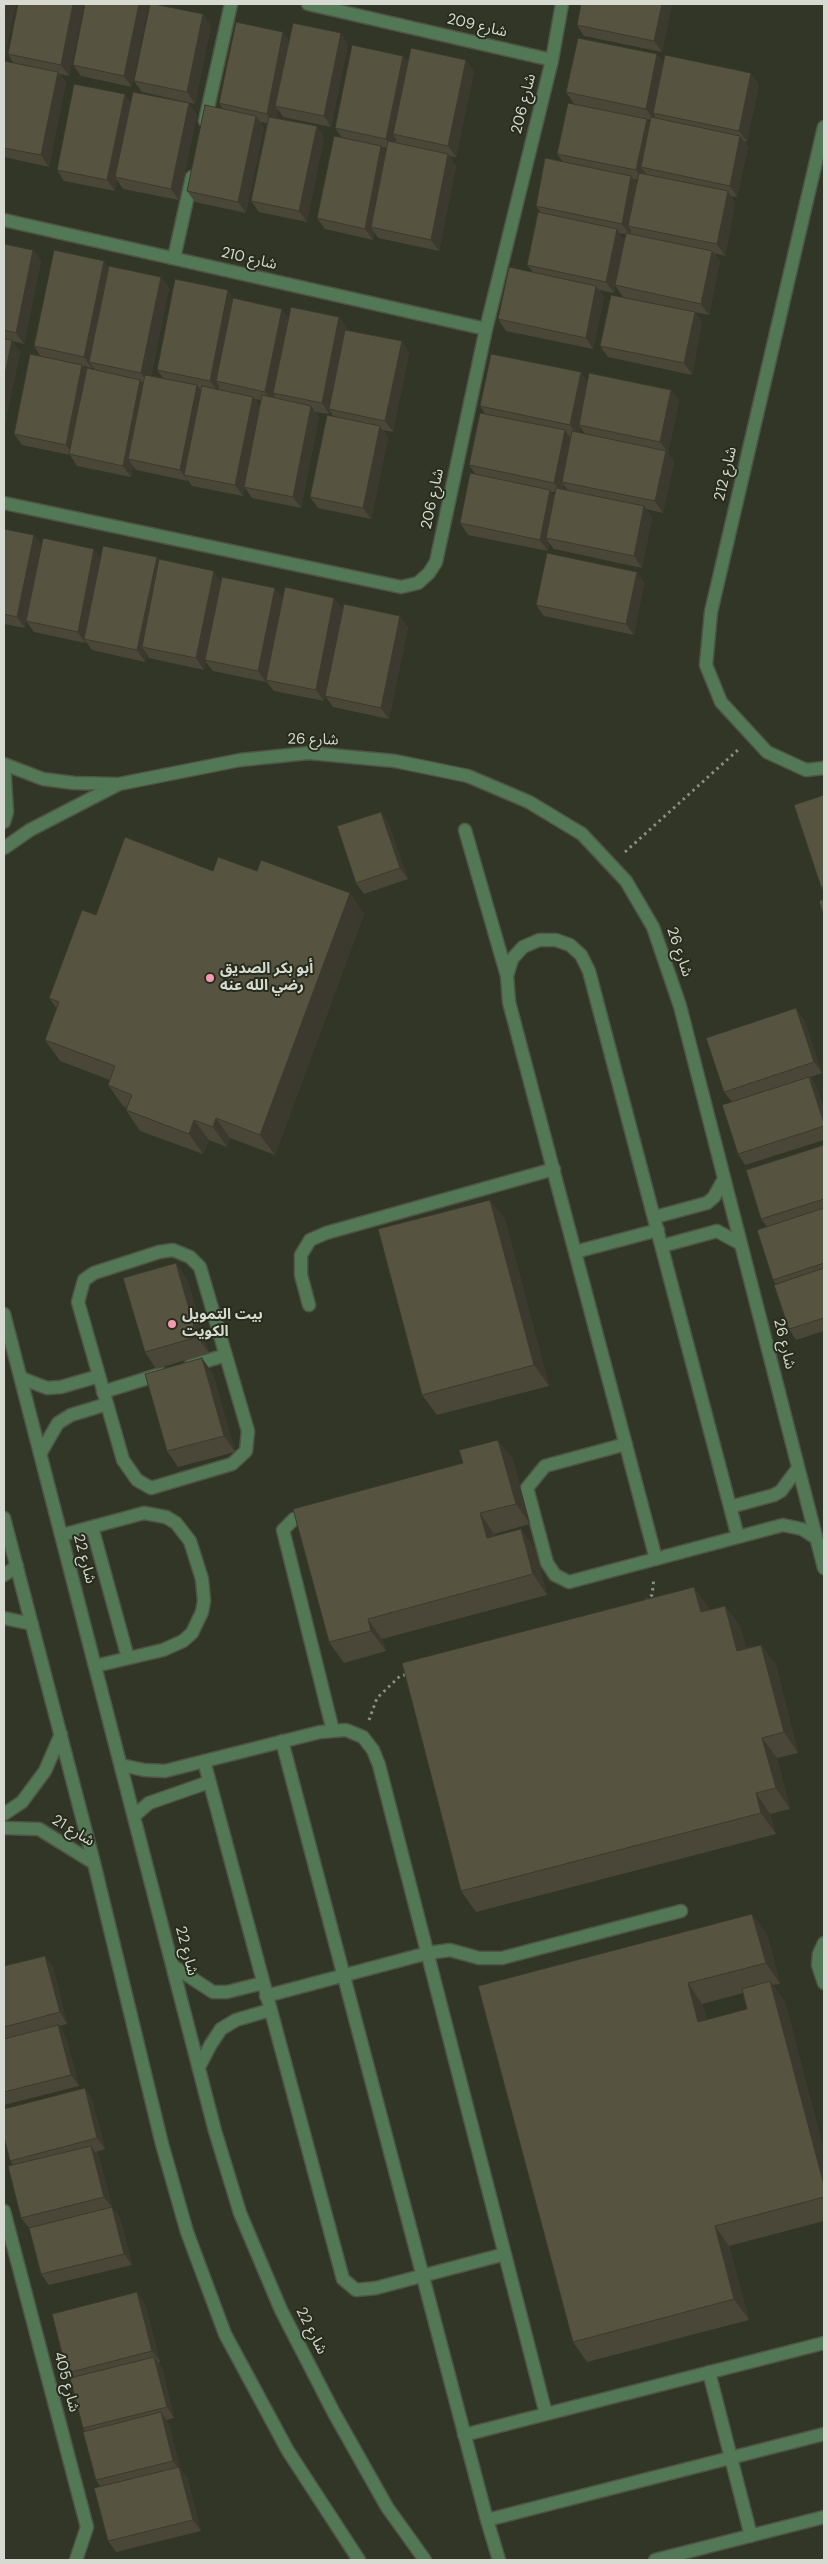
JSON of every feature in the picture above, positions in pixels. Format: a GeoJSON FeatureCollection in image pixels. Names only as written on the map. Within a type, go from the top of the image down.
{"type":"FeatureCollection","features":[{"type":"Feature","properties":{"kind":"street"},"geometry":{"type":"LineString","coordinates":[[201,136],[231,4]]}},
{"type":"Feature","properties":{"kind":"street","name":"شارع 209"},"geometry":{"type":"LineString","coordinates":[[308,4],[552,60]]}},
{"type":"Feature","properties":{"kind":"street","name":"شارع 206"},"geometry":{"type":"LineString","coordinates":[[4,503],[401,587],[418,583],[429,573],[436,562],[486,329],[552,60],[562,4]]}},
{"type":"Feature","properties":{"kind":"street","name":"شارع 212"},"geometry":{"type":"LineString","coordinates":[[824,127],[711,612],[706,665],[721,702],[766,752],[806,770],[824,768]]}},
{"type":"Feature","properties":{"kind":"street"},"geometry":{"type":"LineString","coordinates":[[174,258],[195,164]]}},
{"type":"Feature","properties":{"kind":"street","name":"شارع 210"},"geometry":{"type":"LineString","coordinates":[[4,220],[486,329]]}},
{"type":"Feature","properties":{"kind":"street","name":"شارع 26"},"geometry":{"type":"LineString","coordinates":[[4,764],[43,779],[74,783],[119,784],[240,760],[309,754],[395,762],[468,776],[529,802],[582,834],[626,881],[653,927],[680,1006],[824,1568]]}},
{"type":"Feature","properties":{"kind":"street"},"geometry":{"type":"LineString","coordinates":[[4,764],[7,812],[4,822]]}},
{"type":"Feature","properties":{"kind":"street","name":"شارع 26"},"geometry":{"type":"LineString","coordinates":[[4,848],[45,822],[119,784]]}},
{"type":"Feature","properties":{"kind":"street"},"geometry":{"type":"LineString","coordinates":[[465,830],[507,976],[509,1002],[656,1559]]}},
{"type":"Feature","properties":{"kind":"street"},"geometry":{"type":"LineString","coordinates":[[507,976],[512,959],[523,947],[540,940],[556,940],[570,945],[581,955],[592,980],[738,1537]]}},
{"type":"Feature","properties":{"kind":"street"},"geometry":{"type":"LineString","coordinates":[[309,1304],[301,1275],[301,1255],[310,1240],[326,1233],[554,1169]]}},
{"type":"Feature","properties":{"kind":"street"},"geometry":{"type":"LineString","coordinates":[[575,1252],[707,1203],[714,1197],[724,1179]]}},
{"type":"Feature","properties":{"kind":"street"},"geometry":{"type":"LineString","coordinates":[[662,1246],[717,1231],[741,1244]]}},
{"type":"Feature","properties":{"kind":"street"},"geometry":{"type":"LineString","coordinates":[[173,1250],[190,1257],[200,1267],[226,1355],[248,1431],[246,1451],[232,1464],[151,1488],[137,1480],[126,1466],[78,1302],[84,1280],[94,1273],[159,1252],[173,1250]]}},
{"type":"Feature","properties":{"kind":"street","name":"شارع 22"},"geometry":{"type":"LineString","coordinates":[[4,1314],[199,2067],[240,2213],[282,2310],[334,2413],[388,2507],[425,2560]]}},
{"type":"Feature","properties":{"kind":"street"},"geometry":{"type":"LineString","coordinates":[[40,1454],[58,1423],[71,1415],[105,1398],[174,1371],[226,1355]]}},
{"type":"Feature","properties":{"kind":"street"},"geometry":{"type":"LineString","coordinates":[[20,1378],[47,1388],[61,1387],[99,1376]]}},
{"type":"Feature","properties":{"kind":"street"},"geometry":{"type":"LineString","coordinates":[[626,1444],[546,1466],[527,1488],[547,1563],[554,1575],[570,1582],[783,1525],[802,1529],[816,1538]]}},
{"type":"Feature","properties":{"kind":"street"},"geometry":{"type":"LineString","coordinates":[[730,1507],[774,1495],[781,1491],[798,1468]]}},
{"type":"Feature","properties":{"kind":"street"},"geometry":{"type":"LineString","coordinates":[[321,1510],[294,1518],[284,1530],[333,1731]]}},
{"type":"Feature","properties":{"kind":"street"},"geometry":{"type":"LineString","coordinates":[[62,1535],[144,1514],[166,1517],[176,1523],[190,1541],[199,1570],[204,1601],[198,1623],[192,1633],[174,1647],[95,1666]]}},
{"type":"Feature","properties":{"kind":"street"},"geometry":{"type":"LineString","coordinates":[[4,1518],[94,1863],[162,2144],[187,2232],[225,2334],[288,2451],[359,2560]]}},
{"type":"Feature","properties":{"kind":"street"},"geometry":{"type":"LineString","coordinates":[[92,1527],[128,1658]]}},
{"type":"Feature","properties":{"kind":"street"},"geometry":{"type":"LineString","coordinates":[[4,1575],[17,1566]]}},
{"type":"Feature","properties":{"kind":"street"},"geometry":{"type":"LineString","coordinates":[[4,1618],[32,1624]]}},
{"type":"Feature","properties":{"kind":"street"},"geometry":{"type":"LineString","coordinates":[[121,1765],[144,1770],[164,1771],[282,1741],[346,1730],[363,1737],[373,1750],[379,1765],[428,1953],[546,2414]]}},
{"type":"Feature","properties":{"kind":"street"},"geometry":{"type":"LineString","coordinates":[[4,1814],[22,1802],[44,1771],[61,1734]]}},
{"type":"Feature","properties":{"kind":"street"},"geometry":{"type":"LineString","coordinates":[[282,1741],[464,2435],[499,2560]]}},
{"type":"Feature","properties":{"kind":"street"},"geometry":{"type":"LineString","coordinates":[[204,1761],[343,2279],[356,2290],[376,2288],[505,2254]]}},
{"type":"Feature","properties":{"kind":"street"},"geometry":{"type":"LineString","coordinates":[[134,1816],[149,1803],[209,1782]]}},
{"type":"Feature","properties":{"kind":"street","name":"شارع 21"},"geometry":{"type":"LineString","coordinates":[[4,1828],[39,1829],[94,1863]]}},
{"type":"Feature","properties":{"kind":"street"},"geometry":{"type":"LineString","coordinates":[[266,1996],[428,1953],[450,1950],[479,1958],[502,1958],[681,1911]]}},
{"type":"Feature","properties":{"kind":"street"},"geometry":{"type":"LineString","coordinates":[[824,1943],[819,1954],[818,1966],[824,1983]]}},
{"type":"Feature","properties":{"kind":"street"},"geometry":{"type":"LineString","coordinates":[[173,1966],[213,1992],[228,1992],[263,1983]]}},
{"type":"Feature","properties":{"kind":"street"},"geometry":{"type":"LineString","coordinates":[[199,2067],[210,2044],[221,2029],[236,2020],[270,2010]]}},
{"type":"Feature","properties":{"kind":"street","name":"شارع 405"},"geometry":{"type":"LineString","coordinates":[[4,2210],[87,2527],[76,2560]]}},
{"type":"Feature","properties":{"kind":"street"},"geometry":{"type":"LineString","coordinates":[[464,2435],[824,2343]]}},
{"type":"Feature","properties":{"kind":"street"},"geometry":{"type":"LineString","coordinates":[[709,2372],[751,2536]]}},
{"type":"Feature","properties":{"kind":"street"},"geometry":{"type":"LineString","coordinates":[[487,2520],[824,2434]]}},
{"type":"Feature","properties":{"kind":"street"},"geometry":{"type":"LineString","coordinates":[[655,2560],[824,2517]]}},
{"type":"Feature","properties":{"kind":"path"},"geometry":{"type":"LineString","coordinates":[[611,865],[752,737]]}},
{"type":"Feature","properties":{"kind":"path"},"geometry":{"type":"LineString","coordinates":[[639,1608],[652,1595],[656,1559]]}},
{"type":"Feature","properties":{"kind":"path"},"geometry":{"type":"LineString","coordinates":[[363,1737],[377,1698],[400,1676],[419,1671]]}},
{"type":"Feature","properties":{"kind":"building"},"geometry":{"type":"Polygon","coordinates":[[[18,4],[73,4],[61,65],[8,54],[18,4]]]}},
{"type":"Feature","properties":{"kind":"building"},"geometry":{"type":"Polygon","coordinates":[[[85,4],[139,4],[124,76],[73,65],[85,4]]]}},
{"type":"Feature","properties":{"kind":"building"},"geometry":{"type":"Polygon","coordinates":[[[150,4],[203,14],[187,92],[134,81],[150,4]]]}},
{"type":"Feature","properties":{"kind":"building"},"geometry":{"type":"Polygon","coordinates":[[[581,4],[662,4],[654,41],[577,25],[581,4]]]}},
{"type":"Feature","properties":{"kind":"building"},"geometry":{"type":"Polygon","coordinates":[[[236,22],[283,32],[267,114],[219,103],[236,22]]]}},
{"type":"Feature","properties":{"kind":"building"},"geometry":{"type":"Polygon","coordinates":[[[293,23],[341,33],[324,116],[275,106],[293,23]]]}},
{"type":"Feature","properties":{"kind":"building"},"geometry":{"type":"Polygon","coordinates":[[[578,38],[657,54],[646,109],[566,92],[578,38]]]}},
{"type":"Feature","properties":{"kind":"building"},"geometry":{"type":"Polygon","coordinates":[[[352,45],[403,56],[386,139],[335,128],[352,45]]]}},
{"type":"Feature","properties":{"kind":"building"},"geometry":{"type":"Polygon","coordinates":[[[411,48],[466,60],[448,146],[393,134],[411,48]]]}},
{"type":"Feature","properties":{"kind":"building"},"geometry":{"type":"Polygon","coordinates":[[[665,55],[751,73],[739,131],[653,113],[665,55]]]}},
{"type":"Feature","properties":{"kind":"building"},"geometry":{"type":"Polygon","coordinates":[[[4,61],[58,72],[41,155],[4,148],[4,61]]]}},
{"type":"Feature","properties":{"kind":"building"},"geometry":{"type":"Polygon","coordinates":[[[74,84],[125,94],[107,180],[57,170],[74,84]]]}},
{"type":"Feature","properties":{"kind":"building"},"geometry":{"type":"Polygon","coordinates":[[[133,92],[189,103],[171,189],[115,177],[133,92]]]}},
{"type":"Feature","properties":{"kind":"building"},"geometry":{"type":"Polygon","coordinates":[[[568,103],[647,119],[636,170],[557,154],[568,103]]]}},
{"type":"Feature","properties":{"kind":"building"},"geometry":{"type":"Polygon","coordinates":[[[205,105],[256,116],[238,202],[187,191],[205,105]]]}},
{"type":"Feature","properties":{"kind":"building"},"geometry":{"type":"Polygon","coordinates":[[[269,117],[317,126],[299,211],[251,201],[269,117]]]}},
{"type":"Feature","properties":{"kind":"building"},"geometry":{"type":"Polygon","coordinates":[[[651,117],[740,136],[730,186],[641,167],[651,117]]]}},
{"type":"Feature","properties":{"kind":"building"},"geometry":{"type":"Polygon","coordinates":[[[334,136],[381,146],[365,229],[317,218],[334,136]]]}},
{"type":"Feature","properties":{"kind":"building"},"geometry":{"type":"Polygon","coordinates":[[[388,141],[448,154],[431,240],[371,227],[388,141]]]}},
{"type":"Feature","properties":{"kind":"building"},"geometry":{"type":"Polygon","coordinates":[[[545,158],[631,176],[622,224],[536,206],[545,158]]]}},
{"type":"Feature","properties":{"kind":"building"},"geometry":{"type":"Polygon","coordinates":[[[639,173],[728,191],[717,244],[628,226],[639,173]]]}},
{"type":"Feature","properties":{"kind":"building"},"geometry":{"type":"Polygon","coordinates":[[[538,212],[617,229],[606,282],[527,265],[538,212]]]}},
{"type":"Feature","properties":{"kind":"building"},"geometry":{"type":"Polygon","coordinates":[[[626,233],[712,251],[701,304],[615,285],[626,233]]]}},
{"type":"Feature","properties":{"kind":"building"},"geometry":{"type":"Polygon","coordinates":[[[4,244],[33,250],[16,333],[4,330],[4,244]]]}},
{"type":"Feature","properties":{"kind":"building"},"geometry":{"type":"Polygon","coordinates":[[[54,250],[104,261],[84,357],[34,346],[54,250]]]}},
{"type":"Feature","properties":{"kind":"building"},"geometry":{"type":"Polygon","coordinates":[[[109,266],[161,277],[141,373],[89,362],[109,266]]]}},
{"type":"Feature","properties":{"kind":"building"},"geometry":{"type":"Polygon","coordinates":[[[509,267],[596,286],[586,338],[498,319],[509,267]]]}},
{"type":"Feature","properties":{"kind":"building"},"geometry":{"type":"Polygon","coordinates":[[[175,279],[228,290],[210,381],[157,370],[175,279]]]}},
{"type":"Feature","properties":{"kind":"building"},"geometry":{"type":"Polygon","coordinates":[[[611,295],[695,312],[684,363],[600,346],[611,295]]]}},
{"type":"Feature","properties":{"kind":"building"},"geometry":{"type":"Polygon","coordinates":[[[233,298],[282,309],[265,392],[216,381],[233,298]]]}},
{"type":"Feature","properties":{"kind":"building"},"geometry":{"type":"Polygon","coordinates":[[[291,307],[339,317],[322,403],[273,393],[291,307]]]}},
{"type":"Feature","properties":{"kind":"building"},"geometry":{"type":"Polygon","coordinates":[[[345,330],[402,341],[385,421],[329,409],[345,330]]]}},
{"type":"Feature","properties":{"kind":"building"},"geometry":{"type":"Polygon","coordinates":[[[4,339],[12,340],[4,379],[4,339]]]}},
{"type":"Feature","properties":{"kind":"building"},"geometry":{"type":"Polygon","coordinates":[[[30,354],[82,365],[66,445],[14,434],[30,354]]]}},
{"type":"Feature","properties":{"kind":"building"},"geometry":{"type":"Polygon","coordinates":[[[491,354],[581,372],[570,425],[480,406],[491,354]]]}},
{"type":"Feature","properties":{"kind":"building"},"geometry":{"type":"Polygon","coordinates":[[[87,368],[140,380],[123,466],[69,454],[87,368]]]}},
{"type":"Feature","properties":{"kind":"building"},"geometry":{"type":"Polygon","coordinates":[[[589,373],[671,390],[660,442],[579,425],[589,373]]]}},
{"type":"Feature","properties":{"kind":"building"},"geometry":{"type":"Polygon","coordinates":[[[145,375],[197,385],[180,470],[128,459],[145,375]]]}},
{"type":"Feature","properties":{"kind":"building"},"geometry":{"type":"Polygon","coordinates":[[[202,386],[253,397],[235,485],[184,475],[202,386]]]}},
{"type":"Feature","properties":{"kind":"building"},"geometry":{"type":"Polygon","coordinates":[[[262,395],[311,406],[293,497],[244,487],[262,395]]]}},
{"type":"Feature","properties":{"kind":"building"},"geometry":{"type":"Polygon","coordinates":[[[480,413],[565,430],[554,483],[469,465],[480,413]]]}},
{"type":"Feature","properties":{"kind":"building"},"geometry":{"type":"Polygon","coordinates":[[[327,415],[380,426],[363,508],[310,497],[327,415]]]}},
{"type":"Feature","properties":{"kind":"building"},"geometry":{"type":"Polygon","coordinates":[[[572,431],[666,451],[655,501],[562,482],[572,431]]]}},
{"type":"Feature","properties":{"kind":"building"},"geometry":{"type":"Polygon","coordinates":[[[470,473],[550,490],[540,540],[460,523],[470,473]]]}},
{"type":"Feature","properties":{"kind":"building"},"geometry":{"type":"Polygon","coordinates":[[[556,488],[644,506],[634,556],[546,538],[556,488]]]}},
{"type":"Feature","properties":{"kind":"building"},"geometry":{"type":"Polygon","coordinates":[[[4,529],[34,535],[17,617],[4,614],[4,529]]]}},
{"type":"Feature","properties":{"kind":"building"},"geometry":{"type":"Polygon","coordinates":[[[43,538],[94,549],[78,632],[26,621],[43,538]]]}},
{"type":"Feature","properties":{"kind":"building"},"geometry":{"type":"Polygon","coordinates":[[[103,546],[157,557],[137,650],[84,639],[103,546]]]}},
{"type":"Feature","properties":{"kind":"building"},"geometry":{"type":"Polygon","coordinates":[[[547,553],[637,572],[626,624],[536,605],[547,553]]]}},
{"type":"Feature","properties":{"kind":"building"},"geometry":{"type":"Polygon","coordinates":[[[159,559],[214,571],[196,658],[142,647],[159,559]]]}},
{"type":"Feature","properties":{"kind":"building"},"geometry":{"type":"Polygon","coordinates":[[[222,577],[275,588],[258,671],[205,660],[222,577]]]}},
{"type":"Feature","properties":{"kind":"building"},"geometry":{"type":"Polygon","coordinates":[[[285,587],[334,598],[316,690],[266,680],[285,587]]]}},
{"type":"Feature","properties":{"kind":"building"},"geometry":{"type":"Polygon","coordinates":[[[344,604],[400,616],[381,708],[325,696],[344,604]]]}},
{"type":"Feature","properties":{"kind":"building"},"geometry":{"type":"Polygon","coordinates":[[[824,795],[824,886],[821,887],[794,805],[824,795]]]}},
{"type":"Feature","properties":{"kind":"building"},"geometry":{"type":"Polygon","coordinates":[[[381,812],[400,868],[356,883],[337,826],[381,812]]]}},
{"type":"Feature","properties":{"kind":"building","name":"أبو بكر الصديق رضي الله عنه"},"geometry":{"type":"Polygon","coordinates":[[[125,837],[213,871],[218,857],[257,871],[261,860],[350,893],[260,1135],[216,1118],[213,1127],[194,1120],[189,1134],[126,1110],[132,1095],[108,1085],[115,1066],[45,1040],[59,1002],[49,998],[82,910],[96,915],[125,837]]]}},
{"type":"Feature","properties":{"kind":"building"},"geometry":{"type":"Polygon","coordinates":[[[824,899],[824,917],[819,901],[824,899]]]}},
{"type":"Feature","properties":{"kind":"building"},"geometry":{"type":"Polygon","coordinates":[[[796,1008],[814,1062],[724,1092],[706,1038],[796,1008]]]}},
{"type":"Feature","properties":{"kind":"building"},"geometry":{"type":"Polygon","coordinates":[[[809,1077],[824,1126],[738,1154],[722,1105],[809,1077]]]}},
{"type":"Feature","properties":{"kind":"building"},"geometry":{"type":"Polygon","coordinates":[[[824,1145],[824,1199],[761,1219],[746,1170],[824,1145]]]}},
{"type":"Feature","properties":{"kind":"building"},"geometry":{"type":"Polygon","coordinates":[[[490,1200],[534,1365],[422,1395],[378,1229],[490,1200]]]}},
{"type":"Feature","properties":{"kind":"building"},"geometry":{"type":"Polygon","coordinates":[[[824,1208],[824,1263],[773,1280],[757,1230],[824,1208]]]}},
{"type":"Feature","properties":{"kind":"building","name":"بيت التمويل الكويت"},"geometry":{"type":"Polygon","coordinates":[[[176,1263],[197,1337],[145,1352],[123,1278],[176,1263]]]}},
{"type":"Feature","properties":{"kind":"building"},"geometry":{"type":"Polygon","coordinates":[[[824,1268],[824,1318],[789,1329],[774,1285],[824,1268]]]}},
{"type":"Feature","properties":{"kind":"building"},"geometry":{"type":"Polygon","coordinates":[[[202,1358],[224,1436],[167,1451],[145,1374],[202,1358]]]}},
{"type":"Feature","properties":{"kind":"building"},"geometry":{"type":"Polygon","coordinates":[[[498,1440],[516,1504],[480,1513],[487,1538],[521,1529],[533,1574],[368,1619],[371,1631],[329,1642],[293,1509],[463,1463],[459,1450],[498,1440]]]}},
{"type":"Feature","properties":{"kind":"building"},"geometry":{"type":"Polygon","coordinates":[[[694,1587],[701,1612],[725,1606],[737,1651],[761,1645],[784,1732],[762,1738],[776,1788],[756,1793],[761,1813],[461,1891],[402,1663],[694,1587]]]}},
{"type":"Feature","properties":{"kind":"building"},"geometry":{"type":"Polygon","coordinates":[[[752,1914],[766,1963],[688,1983],[698,2022],[747,2009],[742,1989],[770,1981],[824,2185],[824,2197],[715,2226],[734,2299],[573,2342],[478,1986],[752,1914]]]}},
{"type":"Feature","properties":{"kind":"building"},"geometry":{"type":"Polygon","coordinates":[[[45,1956],[60,2012],[4,2027],[4,1966],[45,1956]]]}},
{"type":"Feature","properties":{"kind":"building"},"geometry":{"type":"Polygon","coordinates":[[[58,2025],[71,2075],[4,2092],[4,2039],[58,2025]]]}},
{"type":"Feature","properties":{"kind":"building"},"geometry":{"type":"Polygon","coordinates":[[[85,2088],[97,2138],[10,2161],[4,2137],[4,2109],[85,2088]]]}},
{"type":"Feature","properties":{"kind":"building"},"geometry":{"type":"Polygon","coordinates":[[[91,2146],[104,2197],[21,2218],[8,2166],[91,2146]]]}},
{"type":"Feature","properties":{"kind":"building"},"geometry":{"type":"Polygon","coordinates":[[[112,2207],[124,2254],[41,2274],[29,2228],[112,2207]]]}},
{"type":"Feature","properties":{"kind":"building"},"geometry":{"type":"Polygon","coordinates":[[[137,2292],[152,2351],[67,2373],[52,2314],[137,2292]]]}},
{"type":"Feature","properties":{"kind":"building"},"geometry":{"type":"Polygon","coordinates":[[[154,2357],[167,2407],[83,2428],[70,2378],[154,2357]]]}},
{"type":"Feature","properties":{"kind":"building"},"geometry":{"type":"Polygon","coordinates":[[[161,2412],[173,2461],[96,2480],[83,2432],[161,2412]]]}},
{"type":"Feature","properties":{"kind":"building"},"geometry":{"type":"Polygon","coordinates":[[[179,2467],[193,2520],[108,2541],[94,2488],[179,2467]]]}},
{"type":"Feature","properties":{"kind":"place","name":"أبو بكر الصديق رضي الله عنه"},"geometry":{"type":"Point","coordinates":[210,978]}},
{"type":"Feature","properties":{"kind":"place","name":"بيت التمويل الكويت"},"geometry":{"type":"Point","coordinates":[172,1324]}}]}
